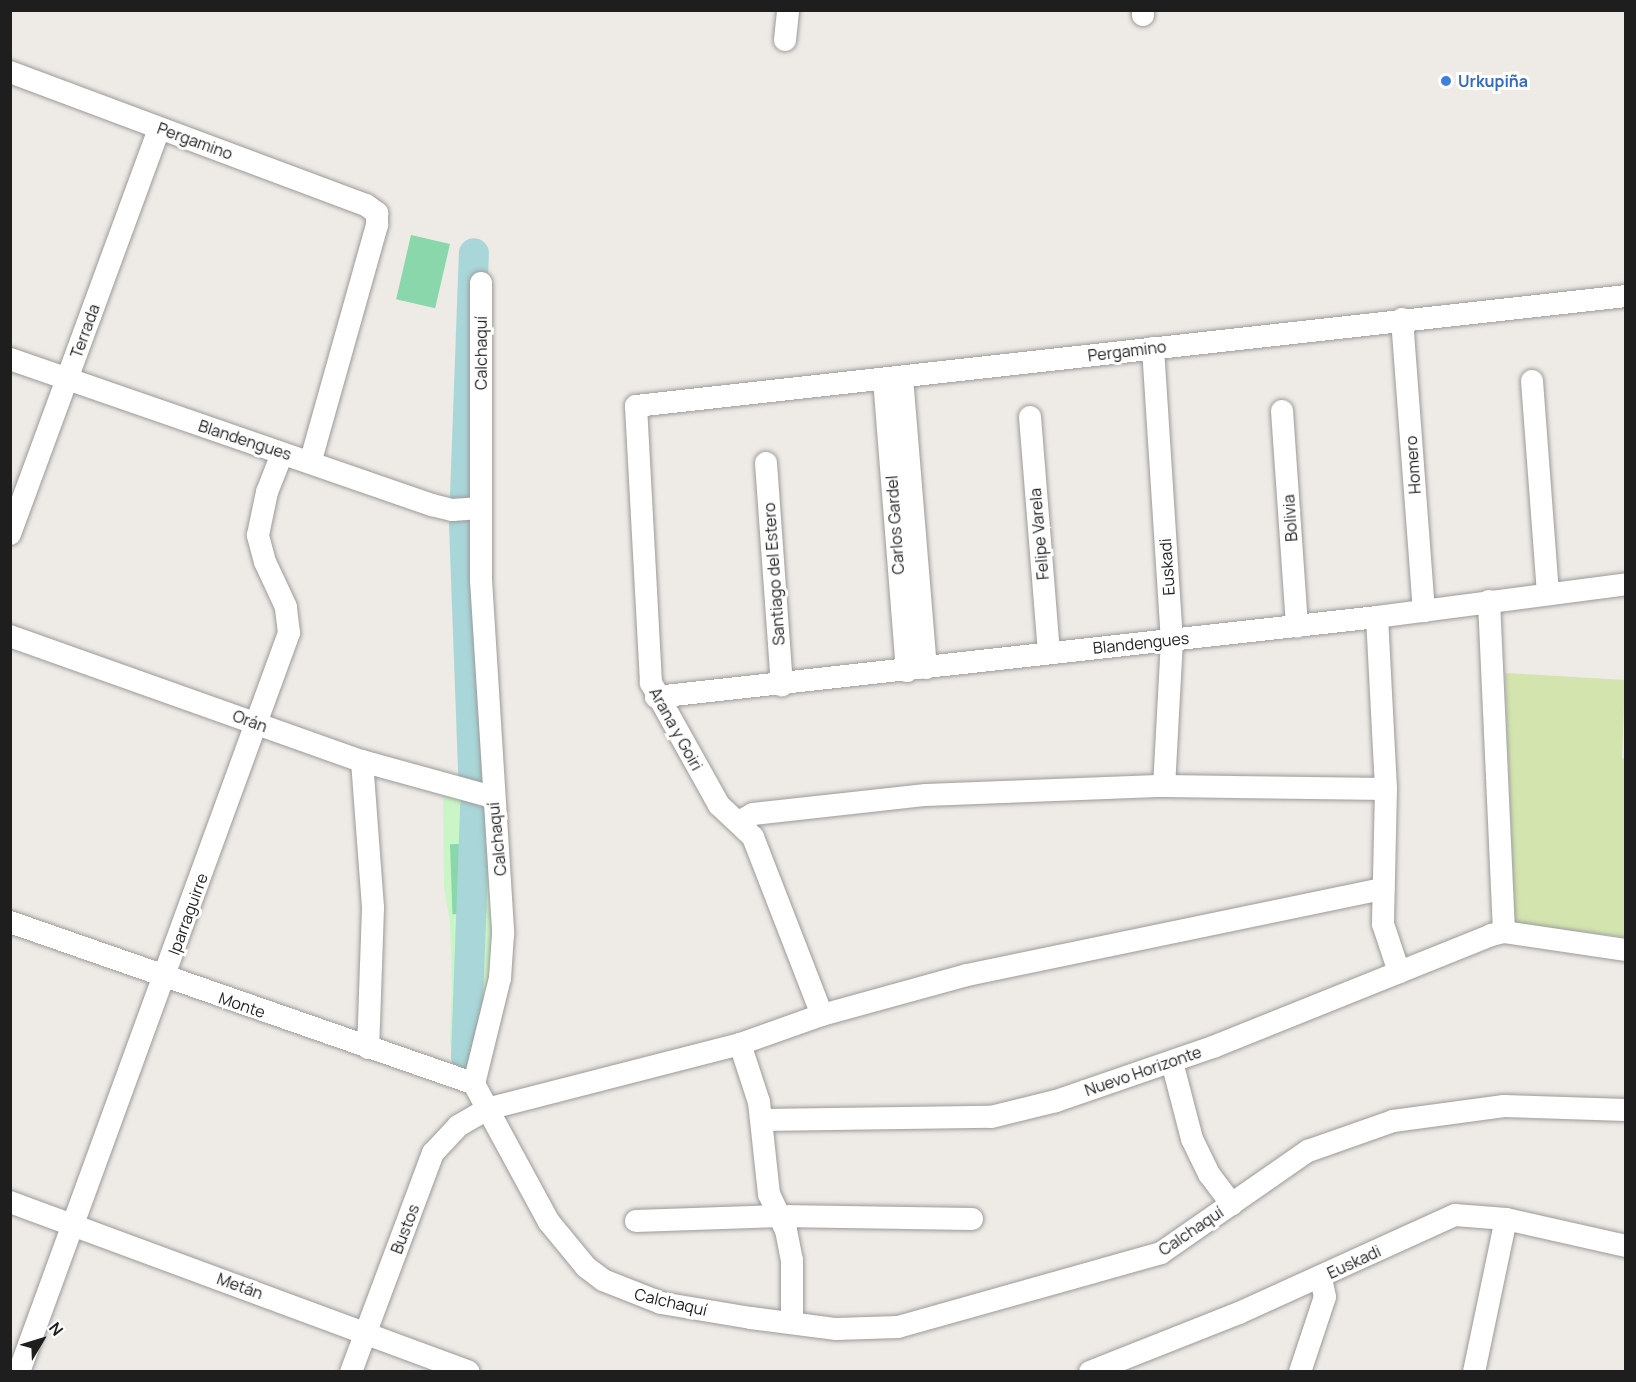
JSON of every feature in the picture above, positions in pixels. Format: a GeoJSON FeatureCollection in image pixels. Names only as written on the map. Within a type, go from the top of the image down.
{"type":"FeatureCollection","features":[{"type":"Feature","properties":{"kind":"street"},"geometry":{"type":"LineString","coordinates":[[785,40],[788,10]]}},
{"type":"Feature","properties":{"kind":"street","name":"Pergamino"},"geometry":{"type":"LineString","coordinates":[[10,72],[366,205],[377,213],[377,225],[311,460]]}},
{"type":"Feature","properties":{"kind":"street","name":"Terrada"},"geometry":{"type":"LineString","coordinates":[[10,534],[159,128]]}},
{"type":"Feature","properties":{"kind":"street","name":"Calchaquí"},"geometry":{"type":"LineString","coordinates":[[481,283],[481,580],[493,797],[502,878],[503,934],[500,978],[474,1084],[549,1222],[580,1260],[603,1280],[661,1303],[836,1329],[898,1327],[1161,1253],[1308,1151],[1393,1120],[1504,1106],[1626,1110]]}},
{"type":"Feature","properties":{"kind":"street","name":"Pergamino"},"geometry":{"type":"LineString","coordinates":[[634,412],[642,403],[893,378],[1402,319],[1626,296]]}},
{"type":"Feature","properties":{"kind":"street","name":"Homero"},"geometry":{"type":"LineString","coordinates":[[1402,319],[1424,611]]}},
{"type":"Feature","properties":{"kind":"street","name":"Euskadi"},"geometry":{"type":"LineString","coordinates":[[1153,348],[1172,640],[1164,786]]}},
{"type":"Feature","properties":{"kind":"street","name":"Blandengues"},"geometry":{"type":"LineString","coordinates":[[10,359],[282,454],[311,460],[432,505],[452,510],[481,508]]}},
{"type":"Feature","properties":{"kind":"street","name":"Carlos Gardel"},"geometry":{"type":"LineString","coordinates":[[893,378],[916,670]]}},
{"type":"Feature","properties":{"kind":"street"},"geometry":{"type":"LineString","coordinates":[[1532,381],[1548,592]]}},
{"type":"Feature","properties":{"kind":"street","name":"Bolivia"},"geometry":{"type":"LineString","coordinates":[[1282,411],[1298,626]]}},
{"type":"Feature","properties":{"kind":"street","name":"Arana y Goiri"},"geometry":{"type":"LineString","coordinates":[[634,412],[651,683],[656,698],[719,804],[753,837],[822,1015]]}},
{"type":"Feature","properties":{"kind":"street","name":"Felipe Varela"},"geometry":{"type":"LineString","coordinates":[[1030,417],[1049,652]]}},
{"type":"Feature","properties":{"kind":"street","name":"Iparraguirre"},"geometry":{"type":"LineString","coordinates":[[19,1371],[290,633],[286,607],[265,562],[258,535],[267,492],[282,454]]}},
{"type":"Feature","properties":{"kind":"street","name":"Santiago del Estero"},"geometry":{"type":"LineString","coordinates":[[766,463],[782,685]]}},
{"type":"Feature","properties":{"kind":"street","name":"Blandengues"},"geometry":{"type":"LineString","coordinates":[[656,698],[916,670],[1049,652],[1377,617],[1548,592],[1626,584]]}},
{"type":"Feature","properties":{"kind":"street"},"geometry":{"type":"LineString","coordinates":[[1489,601],[1504,932],[1626,950]]}},
{"type":"Feature","properties":{"kind":"street"},"geometry":{"type":"LineString","coordinates":[[1377,617],[1386,789],[1384,935],[1399,972]]}},
{"type":"Feature","properties":{"kind":"street","name":"Orán"},"geometry":{"type":"LineString","coordinates":[[10,636],[362,761],[493,797]]}},
{"type":"Feature","properties":{"kind":"street"},"geometry":{"type":"LineString","coordinates":[[362,761],[373,908],[368,1048]]}},
{"type":"Feature","properties":{"kind":"street"},"geometry":{"type":"LineString","coordinates":[[739,822],[753,814],[926,795],[1164,786],[1386,789]]}},
{"type":"Feature","properties":{"kind":"street","name":"Bustos"},"geometry":{"type":"LineString","coordinates":[[351,1371],[434,1153],[458,1125],[487,1109],[740,1044],[822,1015],[967,975],[1383,889]]}},
{"type":"Feature","properties":{"kind":"street","name":"Monte"},"geometry":{"type":"LineString","coordinates":[[10,922],[164,978],[474,1084]]}},
{"type":"Feature","properties":{"kind":"street","name":"Nuevo Horizonte"},"geometry":{"type":"LineString","coordinates":[[762,1120],[990,1117],[1056,1101],[1172,1062],[1290,1018],[1399,972],[1504,932]]}},
{"type":"Feature","properties":{"kind":"street"},"geometry":{"type":"LineString","coordinates":[[740,1044],[762,1120],[769,1194],[780,1216],[792,1260],[792,1323]]}},
{"type":"Feature","properties":{"kind":"street"},"geometry":{"type":"LineString","coordinates":[[1172,1062],[1192,1139],[1209,1174],[1232,1204]]}},
{"type":"Feature","properties":{"kind":"street","name":"Metán"},"geometry":{"type":"LineString","coordinates":[[10,1202],[469,1371]]}},
{"type":"Feature","properties":{"kind":"street","name":"Euskadi"},"geometry":{"type":"LineString","coordinates":[[1090,1371],[1321,1278],[1455,1215],[1506,1220],[1626,1245]]}},
{"type":"Feature","properties":{"kind":"street"},"geometry":{"type":"LineString","coordinates":[[636,1221],[780,1216],[972,1219]]}},
{"type":"Feature","properties":{"kind":"street"},"geometry":{"type":"LineString","coordinates":[[1474,1371],[1506,1220]]}},
{"type":"Feature","properties":{"kind":"street"},"geometry":{"type":"LineString","coordinates":[[1300,1371],[1325,1297],[1321,1278]]}},
{"type":"Feature","properties":{"kind":"green space"},"geometry":{"type":"Polygon","coordinates":[[[411,235],[450,244],[435,308],[396,299],[411,235]]]}},
{"type":"Feature","properties":{"kind":"green space"},"geometry":{"type":"Polygon","coordinates":[[[1505,673],[1625,680],[1622,758],[1626,759],[1625,937],[1515,924],[1505,673]]]}},
{"type":"Feature","properties":{"kind":"green space"},"geometry":{"type":"Polygon","coordinates":[[[443,791],[482,802],[486,816],[497,938],[472,1063],[461,1067],[450,1044],[452,983],[450,921],[444,888],[443,791]]]}},
{"type":"Feature","properties":{"kind":"green space"},"geometry":{"type":"Polygon","coordinates":[[[484,843],[486,913],[452,914],[450,844],[484,843]]]}},
{"type":"Feature","properties":{"kind":"waterway"},"geometry":{"type":"LineString","coordinates":[[465,496],[474,253]]}},
{"type":"Feature","properties":{"kind":"waterway"},"geometry":{"type":"LineString","coordinates":[[464,524],[473,775]]}},
{"type":"Feature","properties":{"kind":"waterway"},"geometry":{"type":"LineString","coordinates":[[469,1068],[466,1056],[475,805]]}},
{"type":"Feature","properties":{"kind":"place","name":"Urkupiña"},"geometry":{"type":"Point","coordinates":[1446,81]}}]}
